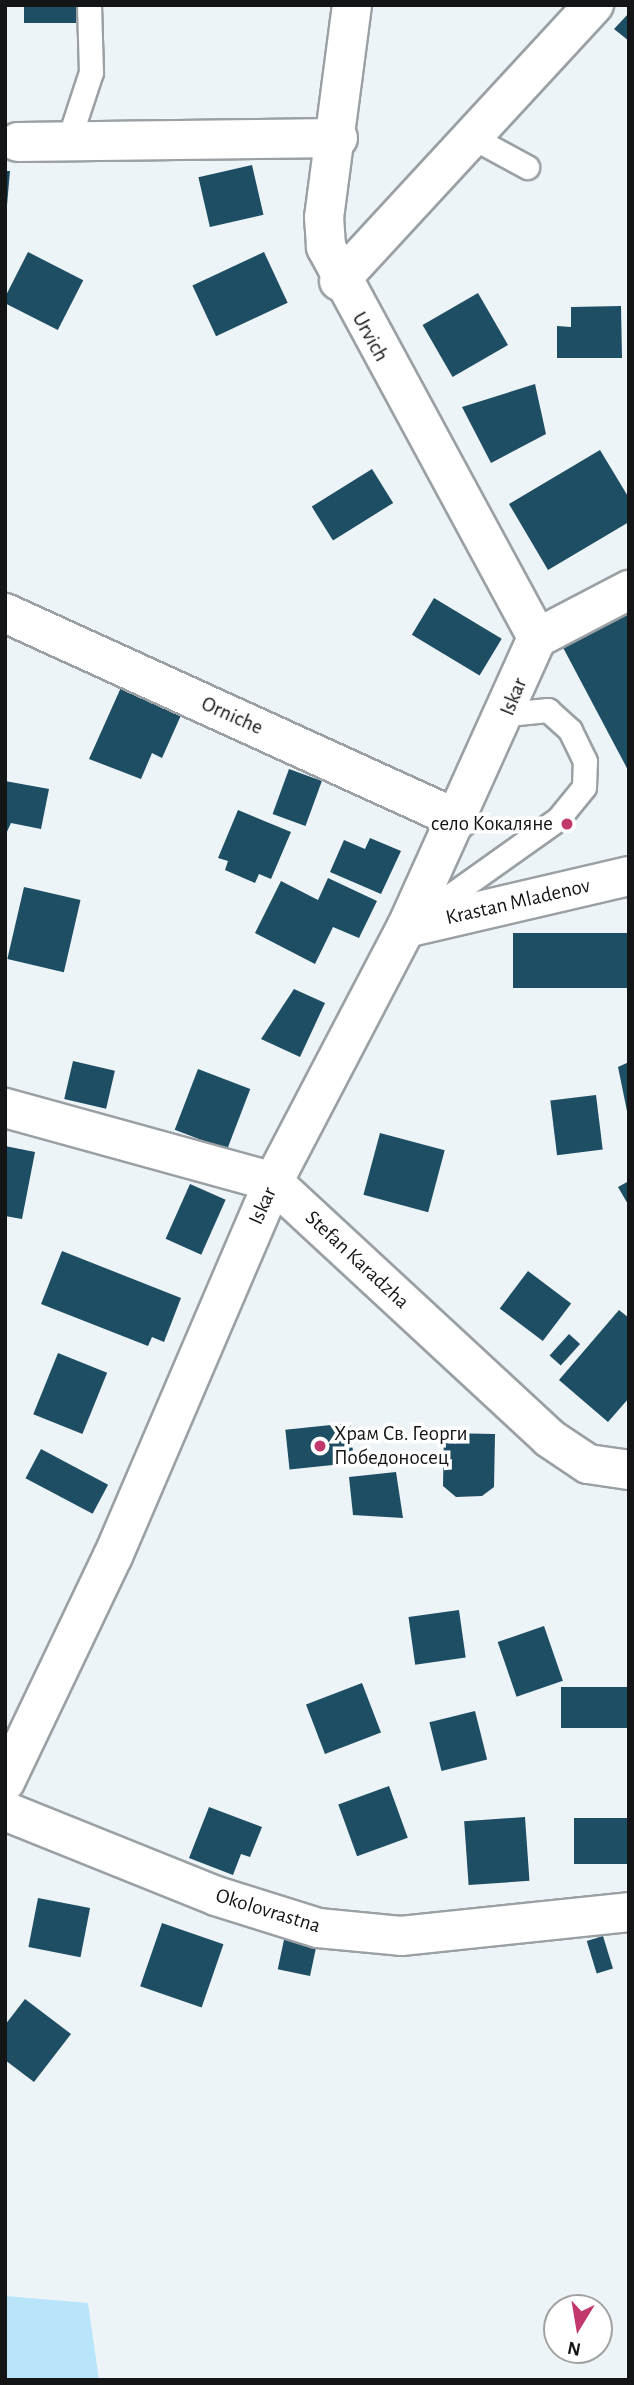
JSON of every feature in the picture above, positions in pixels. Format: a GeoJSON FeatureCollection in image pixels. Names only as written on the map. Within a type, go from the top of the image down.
{"type":"FeatureCollection","features":[{"type":"Feature","properties":{"kind":"street","name":"Urvich"},"geometry":{"type":"LineString","coordinates":[[352,5],[338,138],[324,217],[340,281],[537,638]]}},
{"type":"Feature","properties":{"kind":"street"},"geometry":{"type":"LineString","coordinates":[[340,281],[470,136],[594,5]]}},
{"type":"Feature","properties":{"kind":"street"},"geometry":{"type":"LineString","coordinates":[[18,142],[338,138]]}},
{"type":"Feature","properties":{"kind":"street"},"geometry":{"type":"LineString","coordinates":[[537,638],[629,590]]}},
{"type":"Feature","properties":{"kind":"street","name":"Orniche"},"geometry":{"type":"LineString","coordinates":[[5,613],[458,819]]}},
{"type":"Feature","properties":{"kind":"street","name":"Iskar"},"geometry":{"type":"LineString","coordinates":[[5,1782],[113,1556],[273,1182],[407,928],[508,714],[537,638]]}},
{"type":"Feature","properties":{"kind":"street","name":"Krastan Mladenov"},"geometry":{"type":"LineString","coordinates":[[407,928],[629,876]]}},
{"type":"Feature","properties":{"kind":"street","name":"Stefan Karadzha"},"geometry":{"type":"LineString","coordinates":[[5,1108],[273,1182],[549,1438],[587,1464],[629,1470]]}},
{"type":"Feature","properties":{"kind":"street","name":"Okolovrastna"},"geometry":{"type":"LineString","coordinates":[[5,1811],[216,1896],[317,1928],[401,1936],[629,1912]]}},
{"type":"Feature","properties":{"kind":"lane"},"geometry":{"type":"LineString","coordinates":[[68,142],[91,72],[89,5]]}},
{"type":"Feature","properties":{"kind":"lane"},"geometry":{"type":"LineString","coordinates":[[470,136],[527,167]]}},
{"type":"Feature","properties":{"kind":"lane"},"geometry":{"type":"LineString","coordinates":[[407,928],[575,805],[585,761],[570,730],[548,710],[508,714]]}},
{"type":"Feature","properties":{"kind":"shaded area"},"geometry":{"type":"Polygon","coordinates":[[[5,2296],[88,2303],[99,2380],[5,2380],[5,2296]]]}},
{"type":"Feature","properties":{"kind":"building"},"geometry":{"type":"Polygon","coordinates":[[[24,5],[76,5],[76,23],[24,23],[24,5]]]}},
{"type":"Feature","properties":{"kind":"building"},"geometry":{"type":"Polygon","coordinates":[[[629,13],[629,41],[614,29],[629,13]]]}},
{"type":"Feature","properties":{"kind":"building"},"geometry":{"type":"Polygon","coordinates":[[[252,165],[263,215],[210,227],[198,177],[252,165]]]}},
{"type":"Feature","properties":{"kind":"building"},"geometry":{"type":"Polygon","coordinates":[[[5,171],[10,171],[7,205],[5,205],[5,171]]]}},
{"type":"Feature","properties":{"kind":"building"},"geometry":{"type":"Polygon","coordinates":[[[28,252],[83,280],[58,330],[5,303],[5,297],[28,252]]]}},
{"type":"Feature","properties":{"kind":"building"},"geometry":{"type":"Polygon","coordinates":[[[264,252],[288,303],[216,336],[192,285],[264,252]]]}},
{"type":"Feature","properties":{"kind":"building"},"geometry":{"type":"Polygon","coordinates":[[[478,293],[508,345],[453,377],[423,325],[478,293]]]}},
{"type":"Feature","properties":{"kind":"building"},"geometry":{"type":"Polygon","coordinates":[[[621,306],[622,358],[557,358],[557,326],[571,327],[571,307],[621,306]]]}},
{"type":"Feature","properties":{"kind":"building"},"geometry":{"type":"Polygon","coordinates":[[[535,384],[546,434],[491,463],[462,407],[535,384]]]}},
{"type":"Feature","properties":{"kind":"building"},"geometry":{"type":"Polygon","coordinates":[[[600,450],[629,498],[629,522],[548,570],[509,504],[600,450]]]}},
{"type":"Feature","properties":{"kind":"building"},"geometry":{"type":"Polygon","coordinates":[[[372,469],[393,503],[333,541],[312,507],[372,469]]]}},
{"type":"Feature","properties":{"kind":"building"},"geometry":{"type":"Polygon","coordinates":[[[434,598],[502,639],[480,676],[412,635],[434,598]]]}},
{"type":"Feature","properties":{"kind":"building"},"geometry":{"type":"Polygon","coordinates":[[[629,604],[629,772],[559,640],[629,604]]]}},
{"type":"Feature","properties":{"kind":"building"},"geometry":{"type":"Polygon","coordinates":[[[123,683],[182,713],[162,758],[152,753],[141,779],[89,759],[123,683]]]}},
{"type":"Feature","properties":{"kind":"building"},"geometry":{"type":"Polygon","coordinates":[[[289,769],[322,781],[305,826],[273,814],[289,769]]]}},
{"type":"Feature","properties":{"kind":"building"},"geometry":{"type":"Polygon","coordinates":[[[5,781],[49,789],[41,829],[11,823],[5,836],[5,781]]]}},
{"type":"Feature","properties":{"kind":"building"},"geometry":{"type":"Polygon","coordinates":[[[238,810],[291,832],[271,879],[259,874],[255,883],[225,870],[228,861],[218,858],[238,810]]]}},
{"type":"Feature","properties":{"kind":"building"},"geometry":{"type":"Polygon","coordinates":[[[370,838],[401,851],[381,894],[330,872],[344,840],[365,849],[370,838]]]}},
{"type":"Feature","properties":{"kind":"building"},"geometry":{"type":"Polygon","coordinates":[[[328,878],[377,901],[359,938],[333,927],[315,964],[255,933],[281,881],[318,900],[328,878]]]}},
{"type":"Feature","properties":{"kind":"building"},"geometry":{"type":"Polygon","coordinates":[[[24,887],[81,900],[64,972],[7,959],[24,887]]]}},
{"type":"Feature","properties":{"kind":"building"},"geometry":{"type":"Polygon","coordinates":[[[513,933],[629,933],[629,988],[513,988],[513,933]]]}},
{"type":"Feature","properties":{"kind":"building"},"geometry":{"type":"Polygon","coordinates":[[[294,989],[325,1003],[300,1057],[261,1039],[294,989]]]}},
{"type":"Feature","properties":{"kind":"building"},"geometry":{"type":"Polygon","coordinates":[[[73,1061],[115,1071],[106,1109],[64,1099],[73,1061]]]}},
{"type":"Feature","properties":{"kind":"building"},"geometry":{"type":"Polygon","coordinates":[[[629,1062],[629,1116],[628,1116],[618,1067],[629,1062]]]}},
{"type":"Feature","properties":{"kind":"building"},"geometry":{"type":"Polygon","coordinates":[[[198,1069],[250,1089],[227,1150],[175,1130],[198,1069]]]}},
{"type":"Feature","properties":{"kind":"building"},"geometry":{"type":"Polygon","coordinates":[[[596,1095],[603,1150],[557,1155],[550,1101],[596,1095]]]}},
{"type":"Feature","properties":{"kind":"building"},"geometry":{"type":"Polygon","coordinates":[[[380,1133],[445,1150],[428,1212],[363,1195],[380,1133]]]}},
{"type":"Feature","properties":{"kind":"building"},"geometry":{"type":"Polygon","coordinates":[[[5,1146],[35,1152],[22,1219],[5,1216],[5,1146]]]}},
{"type":"Feature","properties":{"kind":"building"},"geometry":{"type":"Polygon","coordinates":[[[629,1181],[629,1206],[618,1187],[629,1181]]]}},
{"type":"Feature","properties":{"kind":"building"},"geometry":{"type":"Polygon","coordinates":[[[190,1184],[226,1200],[201,1255],[166,1239],[190,1184]]]}},
{"type":"Feature","properties":{"kind":"building"},"geometry":{"type":"Polygon","coordinates":[[[62,1251],[181,1298],[164,1342],[152,1337],[148,1346],[41,1304],[62,1251]]]}},
{"type":"Feature","properties":{"kind":"building"},"geometry":{"type":"Polygon","coordinates":[[[528,1271],[571,1303],[543,1341],[500,1309],[528,1271]]]}},
{"type":"Feature","properties":{"kind":"building"},"geometry":{"type":"Polygon","coordinates":[[[619,1310],[629,1318],[629,1398],[608,1422],[559,1380],[619,1310]]]}},
{"type":"Feature","properties":{"kind":"building"},"geometry":{"type":"Polygon","coordinates":[[[569,1334],[580,1344],[561,1366],[550,1356],[569,1334]]]}},
{"type":"Feature","properties":{"kind":"building"},"geometry":{"type":"Polygon","coordinates":[[[58,1353],[107,1373],[82,1434],[33,1414],[58,1353]]]}},
{"type":"Feature","properties":{"kind":"building","name":"Храм Св. Георги Победоносец"},"geometry":{"type":"Polygon","coordinates":[[[350,1423],[354,1463],[290,1470],[285,1430],[350,1423]]]}},
{"type":"Feature","properties":{"kind":"building"},"geometry":{"type":"Polygon","coordinates":[[[444,1433],[495,1434],[494,1487],[482,1496],[456,1497],[443,1486],[444,1433]]]}},
{"type":"Feature","properties":{"kind":"building"},"geometry":{"type":"Polygon","coordinates":[[[41,1449],[108,1485],[93,1514],[26,1478],[41,1449]]]}},
{"type":"Feature","properties":{"kind":"building"},"geometry":{"type":"Polygon","coordinates":[[[396,1472],[403,1518],[353,1515],[349,1477],[396,1472]]]}},
{"type":"Feature","properties":{"kind":"building"},"geometry":{"type":"Polygon","coordinates":[[[459,1610],[466,1658],[415,1665],[408,1617],[459,1610]]]}},
{"type":"Feature","properties":{"kind":"building"},"geometry":{"type":"Polygon","coordinates":[[[544,1626],[563,1681],[517,1697],[498,1642],[544,1626]]]}},
{"type":"Feature","properties":{"kind":"building"},"geometry":{"type":"Polygon","coordinates":[[[362,1683],[381,1732],[325,1754],[306,1705],[362,1683]]]}},
{"type":"Feature","properties":{"kind":"building"},"geometry":{"type":"Polygon","coordinates":[[[561,1687],[629,1687],[629,1728],[561,1728],[561,1687]]]}},
{"type":"Feature","properties":{"kind":"building"},"geometry":{"type":"Polygon","coordinates":[[[475,1711],[487,1760],[441,1771],[429,1722],[475,1711]]]}},
{"type":"Feature","properties":{"kind":"building"},"geometry":{"type":"Polygon","coordinates":[[[389,1786],[408,1838],[357,1856],[338,1804],[389,1786]]]}},
{"type":"Feature","properties":{"kind":"building"},"geometry":{"type":"Polygon","coordinates":[[[209,1807],[262,1827],[250,1857],[241,1854],[233,1875],[189,1858],[209,1807]]]}},
{"type":"Feature","properties":{"kind":"building"},"geometry":{"type":"Polygon","coordinates":[[[525,1817],[529,1881],[469,1885],[464,1821],[525,1817]]]}},
{"type":"Feature","properties":{"kind":"building"},"geometry":{"type":"Polygon","coordinates":[[[574,1818],[629,1818],[629,1864],[574,1864],[574,1818]]]}},
{"type":"Feature","properties":{"kind":"building"},"geometry":{"type":"Polygon","coordinates":[[[38,1898],[90,1908],[80,1957],[28,1947],[38,1898]]]}},
{"type":"Feature","properties":{"kind":"building"},"geometry":{"type":"Polygon","coordinates":[[[162,1923],[223,1944],[202,2008],[140,1986],[162,1923]]]}},
{"type":"Feature","properties":{"kind":"building"},"geometry":{"type":"Polygon","coordinates":[[[285,1935],[317,1942],[310,1976],[278,1969],[285,1935]]]}},
{"type":"Feature","properties":{"kind":"building"},"geometry":{"type":"Polygon","coordinates":[[[603,1936],[613,1969],[597,1973],[587,1941],[603,1936]]]}},
{"type":"Feature","properties":{"kind":"building"},"geometry":{"type":"Polygon","coordinates":[[[25,1999],[71,2034],[34,2082],[5,2060],[5,2025],[25,1999]]]}},
{"type":"Feature","properties":{"kind":"place","name":"село Кокаляне"},"geometry":{"type":"Point","coordinates":[567,824]}},
{"type":"Feature","properties":{"kind":"place","name":"Храм Св. Георги Победоносец"},"geometry":{"type":"Point","coordinates":[320,1446]}}]}
